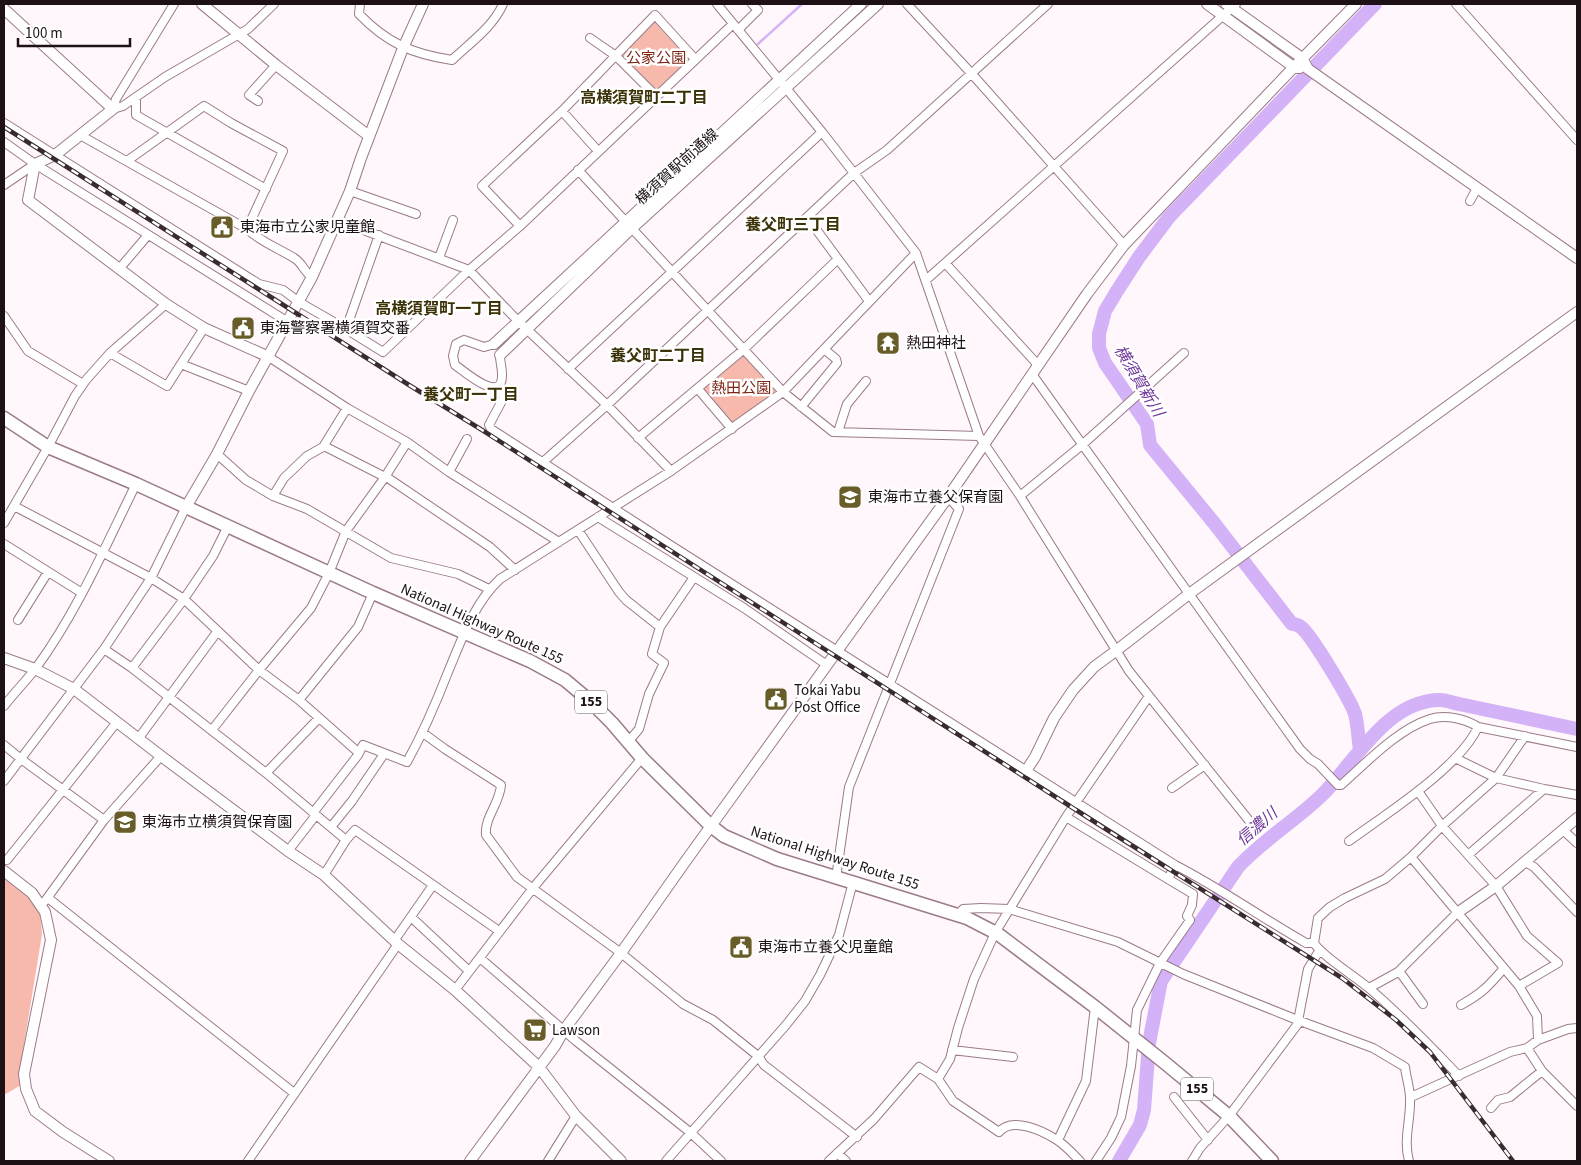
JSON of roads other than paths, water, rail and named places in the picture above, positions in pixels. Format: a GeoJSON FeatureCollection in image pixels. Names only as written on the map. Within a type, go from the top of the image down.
{"type":"FeatureCollection","features":[{"type":"Feature","properties":{"kind":"highway","name":"National Highway Route 155"},"geometry":{"type":"LineString","coordinates":[[4,418],[48,447],[136,484],[373,593],[530,661],[565,680],[590,701],[642,758],[711,826],[724,836],[750,848],[836,878],[968,918],[995,933],[1095,1006],[1230,1116],[1272,1161]]}},
{"type":"Feature","properties":{"kind":"street"},"geometry":{"type":"LineString","coordinates":[[113,109],[116,99],[174,4]]}},
{"type":"Feature","properties":{"kind":"street"},"geometry":{"type":"LineString","coordinates":[[202,4],[276,65],[369,136]]}},
{"type":"Feature","properties":{"kind":"street"},"geometry":{"type":"LineString","coordinates":[[4,185],[35,164],[55,156],[113,109],[123,106],[165,77],[248,29],[274,4]]}},
{"type":"Feature","properties":{"kind":"street"},"geometry":{"type":"LineString","coordinates":[[360,4],[359,14],[403,48],[452,60],[487,28],[504,4]]}},
{"type":"Feature","properties":{"kind":"street"},"geometry":{"type":"LineString","coordinates":[[4,781],[104,649],[151,578],[186,507],[217,454],[249,391],[312,278],[350,191],[403,48],[423,4]]}},
{"type":"Feature","properties":{"kind":"street"},"geometry":{"type":"LineString","coordinates":[[717,4],[787,88],[916,252],[978,436],[1020,496],[1118,650],[1129,671],[1254,828]]}},
{"type":"Feature","properties":{"kind":"street"},"geometry":{"type":"LineString","coordinates":[[4,123],[259,284],[283,290],[299,302],[382,352],[469,270],[520,226],[695,59],[758,10],[752,4]]}},
{"type":"Feature","properties":{"kind":"street","name":"横須賀駅前通線"},"geometry":{"type":"LineString","coordinates":[[500,355],[628,225],[779,79],[860,4]]}},
{"type":"Feature","properties":{"kind":"street","name":"横須賀駅前通線"},"geometry":{"type":"LineString","coordinates":[[494,344],[518,321],[787,88],[878,4]]}},
{"type":"Feature","properties":{"kind":"street"},"geometry":{"type":"LineString","coordinates":[[907,4],[1124,245]]}},
{"type":"Feature","properties":{"kind":"street"},"geometry":{"type":"LineString","coordinates":[[543,462],[607,405],[854,173],[887,150],[1048,4]]}},
{"type":"Feature","properties":{"kind":"street"},"geometry":{"type":"LineString","coordinates":[[1207,4],[1294,67],[1312,72]]}},
{"type":"Feature","properties":{"kind":"street"},"geometry":{"type":"LineString","coordinates":[[470,1161],[555,1046],[564,1030],[948,497],[1087,294],[1124,245],[1356,4]]}},
{"type":"Feature","properties":{"kind":"street"},"geometry":{"type":"LineString","coordinates":[[1456,4],[1577,140]]}},
{"type":"Feature","properties":{"kind":"street"},"geometry":{"type":"LineString","coordinates":[[926,280],[1223,16],[1231,5],[1302,58],[1312,72],[1577,258]]}},
{"type":"Feature","properties":{"kind":"street"},"geometry":{"type":"LineString","coordinates":[[4,9],[113,109]]}},
{"type":"Feature","properties":{"kind":"street"},"geometry":{"type":"LineString","coordinates":[[520,226],[482,186],[562,111],[655,16],[695,59]]}},
{"type":"Feature","properties":{"kind":"street"},"geometry":{"type":"LineString","coordinates":[[590,38],[616,56],[656,96]]}},
{"type":"Feature","properties":{"kind":"street"},"geometry":{"type":"LineString","coordinates":[[258,101],[250,95],[276,65]]}},
{"type":"Feature","properties":{"kind":"street"},"geometry":{"type":"LineString","coordinates":[[136,97],[136,115],[266,189]]}},
{"type":"Feature","properties":{"kind":"street"},"geometry":{"type":"LineString","coordinates":[[127,161],[204,106],[231,123],[284,151],[247,229]]}},
{"type":"Feature","properties":{"kind":"street"},"geometry":{"type":"LineString","coordinates":[[562,111],[598,151]]}},
{"type":"Feature","properties":{"kind":"street"},"geometry":{"type":"LineString","coordinates":[[568,369],[822,132]]}},
{"type":"Feature","properties":{"kind":"street"},"geometry":{"type":"LineString","coordinates":[[80,135],[247,229],[256,238],[295,258],[306,274],[312,278]]}},
{"type":"Feature","properties":{"kind":"street"},"geometry":{"type":"LineString","coordinates":[[4,142],[35,164],[288,322]]}},
{"type":"Feature","properties":{"kind":"street"},"geometry":{"type":"LineString","coordinates":[[35,164],[28,200],[166,304],[204,328],[269,356],[347,408],[406,442],[449,472],[559,542]]}},
{"type":"Feature","properties":{"kind":"street"},"geometry":{"type":"LineString","coordinates":[[578,170],[783,392],[833,432],[978,436]]}},
{"type":"Feature","properties":{"kind":"street"},"geometry":{"type":"LineString","coordinates":[[1470,201],[1477,188]]}},
{"type":"Feature","properties":{"kind":"street"},"geometry":{"type":"LineString","coordinates":[[350,191],[416,214]]}},
{"type":"Feature","properties":{"kind":"street"},"geometry":{"type":"LineString","coordinates":[[807,217],[869,301]]}},
{"type":"Feature","properties":{"kind":"street"},"geometry":{"type":"LineString","coordinates":[[337,220],[469,270],[518,321],[607,405],[671,471]]}},
{"type":"Feature","properties":{"kind":"street"},"geometry":{"type":"LineString","coordinates":[[439,258],[453,220]]}},
{"type":"Feature","properties":{"kind":"street"},"geometry":{"type":"LineString","coordinates":[[120,268],[148,234]]}},
{"type":"Feature","properties":{"kind":"street"},"geometry":{"type":"LineString","coordinates":[[346,329],[379,235]]}},
{"type":"Feature","properties":{"kind":"street"},"geometry":{"type":"LineString","coordinates":[[288,851],[363,745],[407,762],[423,733],[464,632],[489,589],[500,579],[671,471],[783,392],[916,252]]}},
{"type":"Feature","properties":{"kind":"street"},"geometry":{"type":"LineString","coordinates":[[638,438],[743,350],[838,259]]}},
{"type":"Feature","properties":{"kind":"street"},"geometry":{"type":"LineString","coordinates":[[946,264],[1035,369],[1082,445],[1300,749],[1338,785],[1341,785],[1391,742],[1415,725],[1430,718],[1450,718],[1470,722],[1478,727],[1577,747]]}},
{"type":"Feature","properties":{"kind":"street"},"geometry":{"type":"LineString","coordinates":[[4,523],[83,384],[110,353],[166,304]]}},
{"type":"Feature","properties":{"kind":"street"},"geometry":{"type":"LineString","coordinates":[[1026,770],[1035,757],[1054,718],[1073,690],[1094,667],[1189,594],[1577,312]]}},
{"type":"Feature","properties":{"kind":"street"},"geometry":{"type":"LineString","coordinates":[[4,316],[28,351],[83,384]]}},
{"type":"Feature","properties":{"kind":"street"},"geometry":{"type":"LineString","coordinates":[[110,353],[167,386],[204,328]]}},
{"type":"Feature","properties":{"kind":"street"},"geometry":{"type":"LineString","coordinates":[[494,344],[484,347],[464,340],[456,344],[453,356],[455,365],[486,387],[496,387],[503,375],[500,355]]}},
{"type":"Feature","properties":{"kind":"street"},"geometry":{"type":"LineString","coordinates":[[801,407],[837,363],[836,359],[824,349]]}},
{"type":"Feature","properties":{"kind":"street"},"geometry":{"type":"LineString","coordinates":[[1020,496],[1082,445],[1184,353]]}},
{"type":"Feature","properties":{"kind":"street"},"geometry":{"type":"LineString","coordinates":[[181,364],[249,391]]}},
{"type":"Feature","properties":{"kind":"street"},"geometry":{"type":"LineString","coordinates":[[838,432],[847,404],[866,381]]}},
{"type":"Feature","properties":{"kind":"street"},"geometry":{"type":"LineString","coordinates":[[496,387],[504,397],[490,420],[489,427],[1076,803],[1306,943],[1314,943]]}},
{"type":"Feature","properties":{"kind":"street"},"geometry":{"type":"LineString","coordinates":[[698,389],[732,429]]}},
{"type":"Feature","properties":{"kind":"street"},"geometry":{"type":"LineString","coordinates":[[273,496],[284,478],[307,456],[324,446],[347,408]]}},
{"type":"Feature","properties":{"kind":"street"},"geometry":{"type":"LineString","coordinates":[[449,472],[467,439]]}},
{"type":"Feature","properties":{"kind":"street"},"geometry":{"type":"LineString","coordinates":[[212,730],[311,608],[329,573],[346,531],[385,477],[406,442]]}},
{"type":"Feature","properties":{"kind":"street"},"geometry":{"type":"LineString","coordinates":[[324,446],[385,477],[490,547],[515,570]]}},
{"type":"Feature","properties":{"kind":"street"},"geometry":{"type":"LineString","coordinates":[[217,454],[246,480],[273,496],[307,509],[391,558],[458,574],[489,589]]}},
{"type":"Feature","properties":{"kind":"street"},"geometry":{"type":"LineString","coordinates":[[4,706],[35,669],[60,632],[82,593],[136,484]]}},
{"type":"Feature","properties":{"kind":"street"},"geometry":{"type":"LineString","coordinates":[[836,878],[849,787],[960,509],[948,497]]}},
{"type":"Feature","properties":{"kind":"street"},"geometry":{"type":"LineString","coordinates":[[14,506],[151,578],[184,599],[259,670],[299,700],[359,753]]}},
{"type":"Feature","properties":{"kind":"street"},"geometry":{"type":"LineString","coordinates":[[598,517],[744,608],[827,665]]}},
{"type":"Feature","properties":{"kind":"street"},"geometry":{"type":"LineString","coordinates":[[132,668],[184,599],[213,556],[228,526]]}},
{"type":"Feature","properties":{"kind":"street"},"geometry":{"type":"LineString","coordinates":[[578,530],[622,596],[660,626]]}},
{"type":"Feature","properties":{"kind":"street"},"geometry":{"type":"LineString","coordinates":[[4,544],[82,593]]}},
{"type":"Feature","properties":{"kind":"street"},"geometry":{"type":"LineString","coordinates":[[18,620],[48,572]]}},
{"type":"Feature","properties":{"kind":"street"},"geometry":{"type":"LineString","coordinates":[[628,742],[639,729],[649,694],[664,663],[652,654],[660,626],[694,577]]}},
{"type":"Feature","properties":{"kind":"street"},"geometry":{"type":"LineString","coordinates":[[299,700],[358,627],[373,593]]}},
{"type":"Feature","properties":{"kind":"street"},"geometry":{"type":"LineString","coordinates":[[138,739],[217,632]]}},
{"type":"Feature","properties":{"kind":"street"},"geometry":{"type":"LineString","coordinates":[[104,649],[132,668],[212,730],[346,840]]}},
{"type":"Feature","properties":{"kind":"street"},"geometry":{"type":"LineString","coordinates":[[4,658],[35,669],[74,689],[288,851],[324,875],[396,942],[455,990],[539,1067],[576,1116],[622,1161]]}},
{"type":"Feature","properties":{"kind":"street"},"geometry":{"type":"LineString","coordinates":[[938,1079],[950,1059],[974,979],[995,933],[1066,817],[1149,696]]}},
{"type":"Feature","properties":{"kind":"street"},"geometry":{"type":"LineString","coordinates":[[266,773],[319,718]]}},
{"type":"Feature","properties":{"kind":"street"},"geometry":{"type":"LineString","coordinates":[[7,860],[117,722]]}},
{"type":"Feature","properties":{"kind":"street"},"geometry":{"type":"LineString","coordinates":[[1349,841],[1418,791],[1455,758],[1475,734],[1478,727]]}},
{"type":"Feature","properties":{"kind":"street"},"geometry":{"type":"LineString","coordinates":[[423,733],[501,786],[501,795],[489,819],[486,835],[517,877],[621,953],[682,1004],[713,1020],[758,1056],[764,1065],[857,1137]]}},
{"type":"Feature","properties":{"kind":"street"},"geometry":{"type":"LineString","coordinates":[[1459,1076],[1412,1027],[1369,988],[1328,956],[1319,952],[1314,943],[1318,918],[1345,898],[1385,879],[1496,778],[1525,736]]}},
{"type":"Feature","properties":{"kind":"street"},"geometry":{"type":"LineString","coordinates":[[4,745],[21,760],[104,820]]}},
{"type":"Feature","properties":{"kind":"street"},"geometry":{"type":"LineString","coordinates":[[331,827],[352,801],[384,754]]}},
{"type":"Feature","properties":{"kind":"street"},"geometry":{"type":"LineString","coordinates":[[109,1161],[63,1132],[35,1110],[26,1089],[24,1074],[51,940],[44,901],[104,820],[161,756]]}},
{"type":"Feature","properties":{"kind":"street"},"geometry":{"type":"LineString","coordinates":[[455,990],[532,888],[642,758]]}},
{"type":"Feature","properties":{"kind":"street"},"geometry":{"type":"LineString","coordinates":[[1455,758],[1496,778],[1544,790],[1577,795]]}},
{"type":"Feature","properties":{"kind":"street"},"geometry":{"type":"LineString","coordinates":[[1172,788],[1205,765]]}},
{"type":"Feature","properties":{"kind":"street"},"geometry":{"type":"LineString","coordinates":[[1468,855],[1544,790]]}},
{"type":"Feature","properties":{"kind":"street"},"geometry":{"type":"LineString","coordinates":[[1418,791],[1442,826],[1496,886],[1527,936],[1558,963],[1519,986]]}},
{"type":"Feature","properties":{"kind":"street"},"geometry":{"type":"LineString","coordinates":[[1066,817],[1193,894],[1192,905],[1187,916],[1190,920],[1162,964],[1137,1010],[1132,1066],[1121,1117],[1112,1138],[1096,1161]]}},
{"type":"Feature","properties":{"kind":"street"},"geometry":{"type":"LineString","coordinates":[[1369,988],[1399,971],[1457,913],[1496,886],[1577,818]]}},
{"type":"Feature","properties":{"kind":"street"},"geometry":{"type":"LineString","coordinates":[[324,875],[346,840],[355,830],[499,931]]}},
{"type":"Feature","properties":{"kind":"street"},"geometry":{"type":"LineString","coordinates":[[1563,830],[1577,843]]}},
{"type":"Feature","properties":{"kind":"street"},"geometry":{"type":"LineString","coordinates":[[1410,857],[1519,986],[1538,1016],[1538,1040]]}},
{"type":"Feature","properties":{"kind":"street"},"geometry":{"type":"LineString","coordinates":[[1525,862],[1534,867],[1577,912]]}},
{"type":"Feature","properties":{"kind":"street"},"geometry":{"type":"LineString","coordinates":[[1168,879],[1175,864]]}},
{"type":"Feature","properties":{"kind":"street"},"geometry":{"type":"LineString","coordinates":[[4,871],[294,1093]]}},
{"type":"Feature","properties":{"kind":"street"},"geometry":{"type":"LineString","coordinates":[[666,1161],[805,1001],[839,935],[853,882]]}},
{"type":"Feature","properties":{"kind":"street"},"geometry":{"type":"LineString","coordinates":[[248,1161],[433,885]]}},
{"type":"Feature","properties":{"kind":"street"},"geometry":{"type":"LineString","coordinates":[[958,915],[963,909],[1009,909],[1118,942],[1183,974],[1372,1048],[1399,1062],[1405,1067],[1410,1097],[1406,1135],[1406,1152],[1409,1161]]}},
{"type":"Feature","properties":{"kind":"street"},"geometry":{"type":"LineString","coordinates":[[411,917],[469,971]]}},
{"type":"Feature","properties":{"kind":"street"},"geometry":{"type":"LineString","coordinates":[[1192,1161],[1230,1116],[1299,1021],[1308,969],[1319,952]]}},
{"type":"Feature","properties":{"kind":"street"},"geometry":{"type":"LineString","coordinates":[[480,958],[564,1030],[691,1133],[721,1161]]}},
{"type":"Feature","properties":{"kind":"street"},"geometry":{"type":"LineString","coordinates":[[1461,1006],[1479,995],[1504,968]]}},
{"type":"Feature","properties":{"kind":"street"},"geometry":{"type":"LineString","coordinates":[[1399,971],[1423,1004]]}},
{"type":"Feature","properties":{"kind":"street"},"geometry":{"type":"LineString","coordinates":[[1058,1140],[1086,1081],[1095,1006]]}},
{"type":"Feature","properties":{"kind":"street"},"geometry":{"type":"LineString","coordinates":[[1410,1097],[1510,1052],[1527,1048],[1538,1040],[1568,1029],[1577,1028]]}},
{"type":"Feature","properties":{"kind":"street"},"geometry":{"type":"LineString","coordinates":[[1527,1048],[1542,1071],[1577,1106]]}},
{"type":"Feature","properties":{"kind":"street"},"geometry":{"type":"LineString","coordinates":[[952,1050],[1013,1057]]}},
{"type":"Feature","properties":{"kind":"street"},"geometry":{"type":"LineString","coordinates":[[829,1161],[857,1137],[919,1067],[938,1079],[953,1101],[999,1132],[1002,1128],[1015,1124],[1037,1130],[1058,1140],[1080,1161]]}},
{"type":"Feature","properties":{"kind":"street"},"geometry":{"type":"LineString","coordinates":[[1491,1108],[1498,1100],[1510,1097],[1542,1071]]}},
{"type":"Feature","properties":{"kind":"street"},"geometry":{"type":"LineString","coordinates":[[1174,1097],[1208,1140]]}},
{"type":"Feature","properties":{"kind":"street"},"geometry":{"type":"LineString","coordinates":[[548,1161],[576,1116]]}},
{"type":"Feature","properties":{"kind":"street"},"geometry":{"type":"LineString","coordinates":[[837,1154],[846,1161]]}},
{"type":"Feature","properties":{"kind":"waterway"},"geometry":{"type":"LineString","coordinates":[[758,44],[802,4]]}},
{"type":"Feature","properties":{"kind":"waterway","name":"横須賀新川"},"geometry":{"type":"LineString","coordinates":[[1360,749],[1355,714],[1347,696],[1323,656],[1302,628],[1292,624],[1214,523],[1150,445],[1147,424],[1105,363],[1099,348],[1099,334],[1105,311],[1139,257],[1169,217],[1375,4]]}},
{"type":"Feature","properties":{"kind":"waterway","name":"信濃川"},"geometry":{"type":"LineString","coordinates":[[1119,1161],[1140,1125],[1144,1110],[1149,1043],[1161,981],[1238,867],[1322,795],[1360,750],[1388,721],[1404,710],[1421,703],[1445,700],[1577,729]]}},
{"type":"Feature","properties":{"kind":"railway"},"geometry":{"type":"LineString","coordinates":[[4,127],[1342,978],[1396,1020],[1430,1052],[1513,1161]]}},
{"type":"Feature","properties":{"kind":"place","name":"東海市立公家児童館"},"geometry":{"type":"Point","coordinates":[222,227]}},
{"type":"Feature","properties":{"kind":"place","name":"東海警察署横須賀交番"},"geometry":{"type":"Point","coordinates":[243,328]}},
{"type":"Feature","properties":{"kind":"place","name":"熱田神社"},"geometry":{"type":"Point","coordinates":[888,343]}},
{"type":"Feature","properties":{"kind":"place","name":"東海市立養父保育園"},"geometry":{"type":"Point","coordinates":[850,497]}},
{"type":"Feature","properties":{"kind":"place","name":"Tokai Yabu Post Office"},"geometry":{"type":"Point","coordinates":[776,699]}},
{"type":"Feature","properties":{"kind":"place","name":"東海市立横須賀保育園"},"geometry":{"type":"Point","coordinates":[125,822]}},
{"type":"Feature","properties":{"kind":"place","name":"東海市立養父児童館"},"geometry":{"type":"Point","coordinates":[741,947]}},
{"type":"Feature","properties":{"kind":"place","name":"Lawson"},"geometry":{"type":"Point","coordinates":[535,1030]}},
{"type":"Feature","properties":{"kind":"district","name":"高横須賀町二丁目"},"geometry":{"type":"Point","coordinates":[644,98]}},
{"type":"Feature","properties":{"kind":"district","name":"養父町三丁目"},"geometry":{"type":"Point","coordinates":[793,225]}},
{"type":"Feature","properties":{"kind":"district","name":"高横須賀町一丁目"},"geometry":{"type":"Point","coordinates":[439,309]}},
{"type":"Feature","properties":{"kind":"district","name":"養父町二丁目"},"geometry":{"type":"Point","coordinates":[658,356]}},
{"type":"Feature","properties":{"kind":"district","name":"養父町一丁目"},"geometry":{"type":"Point","coordinates":[471,395]}},
{"type":"Feature","properties":{"kind":"park label","name":"公家公園"},"geometry":{"type":"Point","coordinates":[656,58]}},
{"type":"Feature","properties":{"kind":"park label","name":"熱田公園"},"geometry":{"type":"Point","coordinates":[741,388]}}]}
